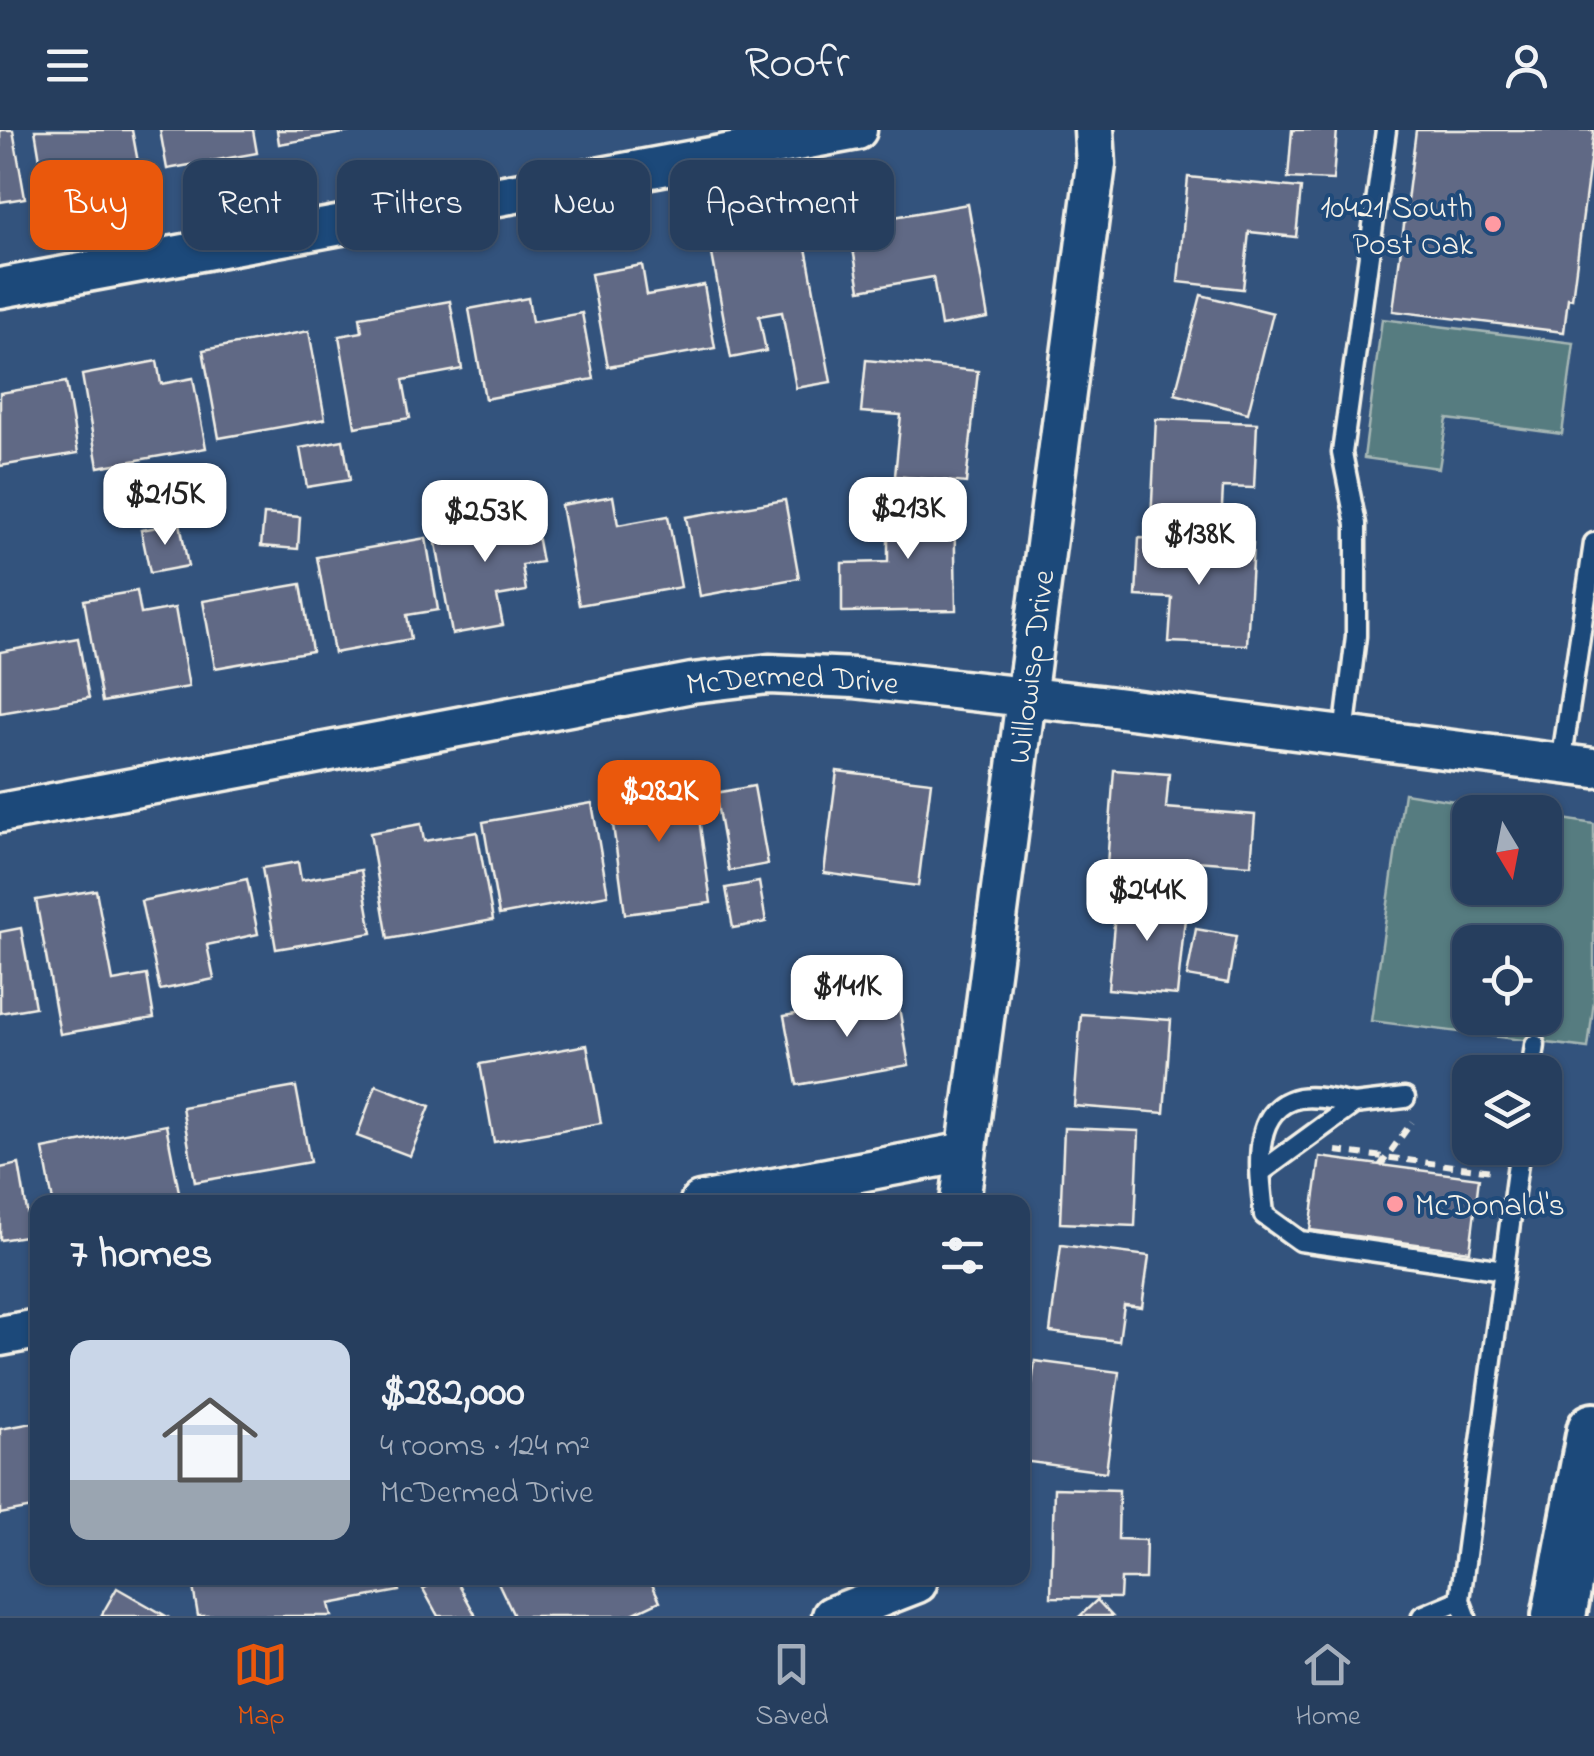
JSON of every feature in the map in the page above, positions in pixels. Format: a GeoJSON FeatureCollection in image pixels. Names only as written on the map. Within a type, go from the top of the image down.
{"type":"FeatureCollection","features":[{"type":"Feature","properties":{"kind":"main road"},"geometry":{"type":"LineString","coordinates":[[1559,1616],[1594,1430]]}},
{"type":"Feature","properties":{"kind":"street"},"geometry":{"type":"LineString","coordinates":[[0,288],[857,130]]}},
{"type":"Feature","properties":{"kind":"street","name":"Willowisp Drive"},"geometry":{"type":"LineString","coordinates":[[961,1195],[1096,164],[1094,130]]}},
{"type":"Feature","properties":{"kind":"street","name":"McDermed Drive"},"geometry":{"type":"LineString","coordinates":[[0,814],[712,680],[769,674],[854,678],[1028,697],[1578,766]]}},
{"type":"Feature","properties":{"kind":"street"},"geometry":{"type":"LineString","coordinates":[[737,1195],[966,1152]]}},
{"type":"Feature","properties":{"kind":"street"},"geometry":{"type":"LineString","coordinates":[[0,1336],[30,1330]]}},
{"type":"Feature","properties":{"kind":"street"},"geometry":{"type":"LineString","coordinates":[[832,1616],[905,1585]]}},
{"type":"Feature","properties":{"kind":"lane"},"geometry":{"type":"LineString","coordinates":[[1344,736],[1356,636],[1356,524],[1342,453],[1386,130]]}},
{"type":"Feature","properties":{"kind":"lane"},"geometry":{"type":"LineString","coordinates":[[1578,766],[1594,543]]}},
{"type":"Feature","properties":{"kind":"lane"},"geometry":{"type":"LineString","coordinates":[[1533,1055],[1534,1045]]}},
{"type":"Feature","properties":{"kind":"lane"},"geometry":{"type":"LineString","coordinates":[[1405,1098],[1354,1104],[1312,1097],[1285,1104],[1262,1135],[1258,1156],[1264,1215],[1300,1241],[1504,1270]]}},
{"type":"Feature","properties":{"kind":"lane"},"geometry":{"type":"LineString","coordinates":[[1261,1172],[1354,1104]]}},
{"type":"Feature","properties":{"kind":"lane"},"geometry":{"type":"LineString","coordinates":[[1422,1616],[1463,1608],[1517,1165]]}},
{"type":"Feature","properties":{"kind":"path"},"geometry":{"type":"LineString","coordinates":[[1380,1166],[1418,1115]]}},
{"type":"Feature","properties":{"kind":"path"},"geometry":{"type":"LineString","coordinates":[[1330,1150],[1516,1174]]}},
{"type":"Feature","properties":{"kind":"green space"},"geometry":{"type":"Polygon","coordinates":[[[1382,319],[1574,343],[1562,434],[1447,419],[1439,468],[1364,458],[1382,319]]]}},
{"type":"Feature","properties":{"kind":"green space"},"geometry":{"type":"Polygon","coordinates":[[[1404,793],[1452,801],[1452,905],[1562,905],[1562,819],[1594,824],[1594,1001],[1588,1048],[1484,1035],[1562,1035],[1562,925],[1452,925],[1452,1031],[1371,1021],[1404,793]]]}},
{"type":"Feature","properties":{"kind":"building"},"geometry":{"type":"Polygon","coordinates":[[[0,130],[13,130],[25,198],[0,202],[0,130]]]}},
{"type":"Feature","properties":{"kind":"building"},"geometry":{"type":"Polygon","coordinates":[[[35,130],[132,130],[138,160],[40,160],[35,130]]]}},
{"type":"Feature","properties":{"kind":"building"},"geometry":{"type":"Polygon","coordinates":[[[160,130],[253,130],[257,153],[218,160],[183,160],[183,166],[167,169],[160,130]]]}},
{"type":"Feature","properties":{"kind":"building"},"geometry":{"type":"Polygon","coordinates":[[[277,130],[361,130],[279,144],[277,130]]]}},
{"type":"Feature","properties":{"kind":"building"},"geometry":{"type":"Polygon","coordinates":[[[1292,130],[1337,130],[1333,180],[1288,178],[1292,130]]]}},
{"type":"Feature","properties":{"kind":"building","name":"10421 South Post Oak"},"geometry":{"type":"Polygon","coordinates":[[[1416,130],[1594,130],[1572,299],[1568,298],[1564,332],[1393,311],[1416,130]]]}},
{"type":"Feature","properties":{"kind":"building"},"geometry":{"type":"Polygon","coordinates":[[[1188,177],[1301,188],[1296,237],[1249,232],[1243,289],[1178,282],[1188,177]]]}},
{"type":"Feature","properties":{"kind":"building"},"geometry":{"type":"Polygon","coordinates":[[[968,204],[988,318],[941,326],[933,277],[860,290],[853,250],[894,250],[894,217],[968,204]]]}},
{"type":"Feature","properties":{"kind":"building"},"geometry":{"type":"Polygon","coordinates":[[[734,250],[806,250],[831,382],[796,388],[782,312],[759,316],[766,351],[731,358],[712,254],[734,250]]]}},
{"type":"Feature","properties":{"kind":"building"},"geometry":{"type":"Polygon","coordinates":[[[642,265],[647,295],[704,285],[715,348],[608,367],[591,274],[642,265]]]}},
{"type":"Feature","properties":{"kind":"building"},"geometry":{"type":"Polygon","coordinates":[[[1201,295],[1273,313],[1248,413],[1175,394],[1201,295]]]}},
{"type":"Feature","properties":{"kind":"building"},"geometry":{"type":"Polygon","coordinates":[[[528,298],[532,322],[582,313],[594,379],[485,399],[469,309],[528,298]]]}},
{"type":"Feature","properties":{"kind":"building"},"geometry":{"type":"Polygon","coordinates":[[[450,301],[462,369],[403,380],[410,418],[355,427],[339,336],[362,332],[360,317],[450,301]]]}},
{"type":"Feature","properties":{"kind":"building"},"geometry":{"type":"Polygon","coordinates":[[[309,331],[325,419],[219,438],[203,350],[309,331]]]}},
{"type":"Feature","properties":{"kind":"building"},"geometry":{"type":"Polygon","coordinates":[[[866,360],[978,371],[966,483],[895,476],[901,415],[861,412],[866,360]]]}},
{"type":"Feature","properties":{"kind":"building"},"geometry":{"type":"Polygon","coordinates":[[[157,361],[161,384],[193,378],[206,448],[98,467],[82,375],[157,361]]]}},
{"type":"Feature","properties":{"kind":"building"},"geometry":{"type":"Polygon","coordinates":[[[66,382],[78,453],[0,466],[0,393],[66,382]]]}},
{"type":"Feature","properties":{"kind":"building"},"geometry":{"type":"Polygon","coordinates":[[[1156,419],[1257,423],[1254,488],[1223,487],[1221,526],[1151,522],[1156,419]]]}},
{"type":"Feature","properties":{"kind":"building"},"geometry":{"type":"Polygon","coordinates":[[[343,440],[350,480],[307,487],[300,448],[343,440]]]}},
{"type":"Feature","properties":{"kind":"building"},"geometry":{"type":"Polygon","coordinates":[[[613,496],[618,525],[668,516],[681,587],[579,605],[561,505],[613,496]]]}},
{"type":"Feature","properties":{"kind":"building"},"geometry":{"type":"Polygon","coordinates":[[[954,498],[956,610],[842,612],[842,563],[888,562],[888,499],[954,498]]]}},
{"type":"Feature","properties":{"kind":"building"},"geometry":{"type":"Polygon","coordinates":[[[785,500],[799,578],[700,596],[686,517],[785,500]]]}},
{"type":"Feature","properties":{"kind":"building"},"geometry":{"type":"Polygon","coordinates":[[[532,508],[542,562],[522,565],[526,591],[497,596],[503,625],[452,634],[433,526],[532,508]]]}},
{"type":"Feature","properties":{"kind":"building"},"geometry":{"type":"Polygon","coordinates":[[[264,514],[300,517],[298,549],[261,546],[264,514]]]}},
{"type":"Feature","properties":{"kind":"building"},"geometry":{"type":"Polygon","coordinates":[[[180,523],[188,566],[150,573],[141,530],[180,523]]]}},
{"type":"Feature","properties":{"kind":"building"},"geometry":{"type":"Polygon","coordinates":[[[426,538],[438,610],[407,615],[411,639],[334,653],[317,557],[426,538]]]}},
{"type":"Feature","properties":{"kind":"building"},"geometry":{"type":"Polygon","coordinates":[[[1139,538],[1253,544],[1247,645],[1169,642],[1172,598],[1136,596],[1139,538]]]}},
{"type":"Feature","properties":{"kind":"building"},"geometry":{"type":"Polygon","coordinates":[[[301,584],[312,651],[215,668],[203,601],[301,584]]]}},
{"type":"Feature","properties":{"kind":"building"},"geometry":{"type":"Polygon","coordinates":[[[137,591],[141,614],[175,608],[189,687],[102,702],[84,600],[137,591]]]}},
{"type":"Feature","properties":{"kind":"building"},"geometry":{"type":"Polygon","coordinates":[[[78,638],[89,698],[0,713],[0,652],[78,638]]]}},
{"type":"Feature","properties":{"kind":"building"},"geometry":{"type":"Polygon","coordinates":[[[1114,770],[1169,774],[1166,808],[1255,815],[1251,865],[1195,861],[1193,884],[1106,878],[1114,770]]]}},
{"type":"Feature","properties":{"kind":"building"},"geometry":{"type":"Polygon","coordinates":[[[837,771],[931,782],[918,886],[824,873],[837,771]]]}},
{"type":"Feature","properties":{"kind":"building"},"geometry":{"type":"Polygon","coordinates":[[[693,776],[711,903],[625,914],[608,788],[693,776]]]}},
{"type":"Feature","properties":{"kind":"building"},"geometry":{"type":"Polygon","coordinates":[[[754,786],[768,864],[729,871],[715,793],[754,786]]]}},
{"type":"Feature","properties":{"kind":"building"},"geometry":{"type":"Polygon","coordinates":[[[592,803],[608,895],[499,915],[483,822],[592,803]]]}},
{"type":"Feature","properties":{"kind":"building"},"geometry":{"type":"Polygon","coordinates":[[[421,824],[424,841],[477,832],[493,920],[388,939],[370,833],[421,824]]]}},
{"type":"Feature","properties":{"kind":"building"},"geometry":{"type":"Polygon","coordinates":[[[298,862],[301,880],[361,870],[372,933],[276,949],[262,868],[298,862]]]}},
{"type":"Feature","properties":{"kind":"building"},"geometry":{"type":"Polygon","coordinates":[[[247,879],[258,934],[207,945],[214,979],[160,990],[141,901],[247,879]]]}},
{"type":"Feature","properties":{"kind":"building"},"geometry":{"type":"Polygon","coordinates":[[[759,882],[766,922],[733,928],[726,888],[759,882]]]}},
{"type":"Feature","properties":{"kind":"building"},"geometry":{"type":"Polygon","coordinates":[[[96,890],[113,981],[147,975],[154,1018],[60,1034],[36,900],[96,890]]]}},
{"type":"Feature","properties":{"kind":"building"},"geometry":{"type":"Polygon","coordinates":[[[1117,892],[1187,899],[1177,995],[1108,989],[1117,892]]]}},
{"type":"Feature","properties":{"kind":"building"},"geometry":{"type":"Polygon","coordinates":[[[21,928],[35,1007],[0,1013],[0,932],[21,928]]]}},
{"type":"Feature","properties":{"kind":"building"},"geometry":{"type":"Polygon","coordinates":[[[1196,929],[1236,936],[1228,983],[1187,976],[1196,929]]]}},
{"type":"Feature","properties":{"kind":"building"},"geometry":{"type":"Polygon","coordinates":[[[897,996],[909,1065],[797,1085],[784,1016],[897,996]]]}},
{"type":"Feature","properties":{"kind":"building"},"geometry":{"type":"Polygon","coordinates":[[[1081,1014],[1171,1020],[1164,1113],[1074,1106],[1081,1014]]]}},
{"type":"Feature","properties":{"kind":"building"},"geometry":{"type":"Polygon","coordinates":[[[587,1045],[601,1123],[494,1142],[480,1064],[587,1045]]]}},
{"type":"Feature","properties":{"kind":"building"},"geometry":{"type":"Polygon","coordinates":[[[376,1085],[430,1106],[410,1156],[357,1136],[376,1085]]]}},
{"type":"Feature","properties":{"kind":"building"},"geometry":{"type":"Polygon","coordinates":[[[296,1087],[310,1162],[195,1182],[182,1107],[296,1087]]]}},
{"type":"Feature","properties":{"kind":"building"},"geometry":{"type":"Polygon","coordinates":[[[166,1125],[180,1195],[52,1195],[43,1149],[166,1125]]]}},
{"type":"Feature","properties":{"kind":"building"},"geometry":{"type":"Polygon","coordinates":[[[1064,1128],[1139,1131],[1135,1226],[1060,1223],[1064,1128]]]}},
{"type":"Feature","properties":{"kind":"building","name":"McDonald's"},"geometry":{"type":"Polygon","coordinates":[[[1320,1157],[1479,1178],[1470,1251],[1310,1230],[1320,1157]]]}},
{"type":"Feature","properties":{"kind":"building"},"geometry":{"type":"Polygon","coordinates":[[[19,1164],[30,1235],[0,1240],[0,1168],[19,1164]]]}},
{"type":"Feature","properties":{"kind":"building"},"geometry":{"type":"Polygon","coordinates":[[[1061,1245],[1149,1256],[1142,1307],[1124,1305],[1119,1341],[1050,1332],[1061,1245]]]}},
{"type":"Feature","properties":{"kind":"building"},"geometry":{"type":"Polygon","coordinates":[[[1035,1361],[1119,1372],[1106,1472],[1030,1462],[1030,1399],[1035,1361]]]}},
{"type":"Feature","properties":{"kind":"building"},"geometry":{"type":"Polygon","coordinates":[[[30,1423],[30,1508],[0,1514],[0,1429],[30,1423]]]}},
{"type":"Feature","properties":{"kind":"building"},"geometry":{"type":"Polygon","coordinates":[[[1054,1488],[1119,1490],[1118,1539],[1146,1540],[1145,1579],[1121,1579],[1120,1598],[1051,1597],[1054,1488]]]}},
{"type":"Feature","properties":{"kind":"building"},"geometry":{"type":"Polygon","coordinates":[[[398,1585],[399,1591],[329,1604],[332,1616],[198,1616],[193,1587],[398,1585]]]}},
{"type":"Feature","properties":{"kind":"building"},"geometry":{"type":"Polygon","coordinates":[[[430,1585],[459,1585],[476,1616],[438,1616],[423,1589],[430,1585]]]}},
{"type":"Feature","properties":{"kind":"building"},"geometry":{"type":"Polygon","coordinates":[[[499,1585],[652,1585],[660,1601],[628,1616],[514,1616],[499,1585]]]}},
{"type":"Feature","properties":{"kind":"building"},"geometry":{"type":"Polygon","coordinates":[[[117,1588],[166,1616],[101,1616],[117,1588]]]}},
{"type":"Feature","properties":{"kind":"building"},"geometry":{"type":"Polygon","coordinates":[[[1097,1600],[1112,1616],[1080,1616],[1097,1600]]]}},
{"type":"Feature","properties":{"kind":"place","name":"10421 South Post Oak"},"geometry":{"type":"Point","coordinates":[1493,224]}},
{"type":"Feature","properties":{"kind":"place","name":"McDonald's"},"geometry":{"type":"Point","coordinates":[1395,1204]}}]}
